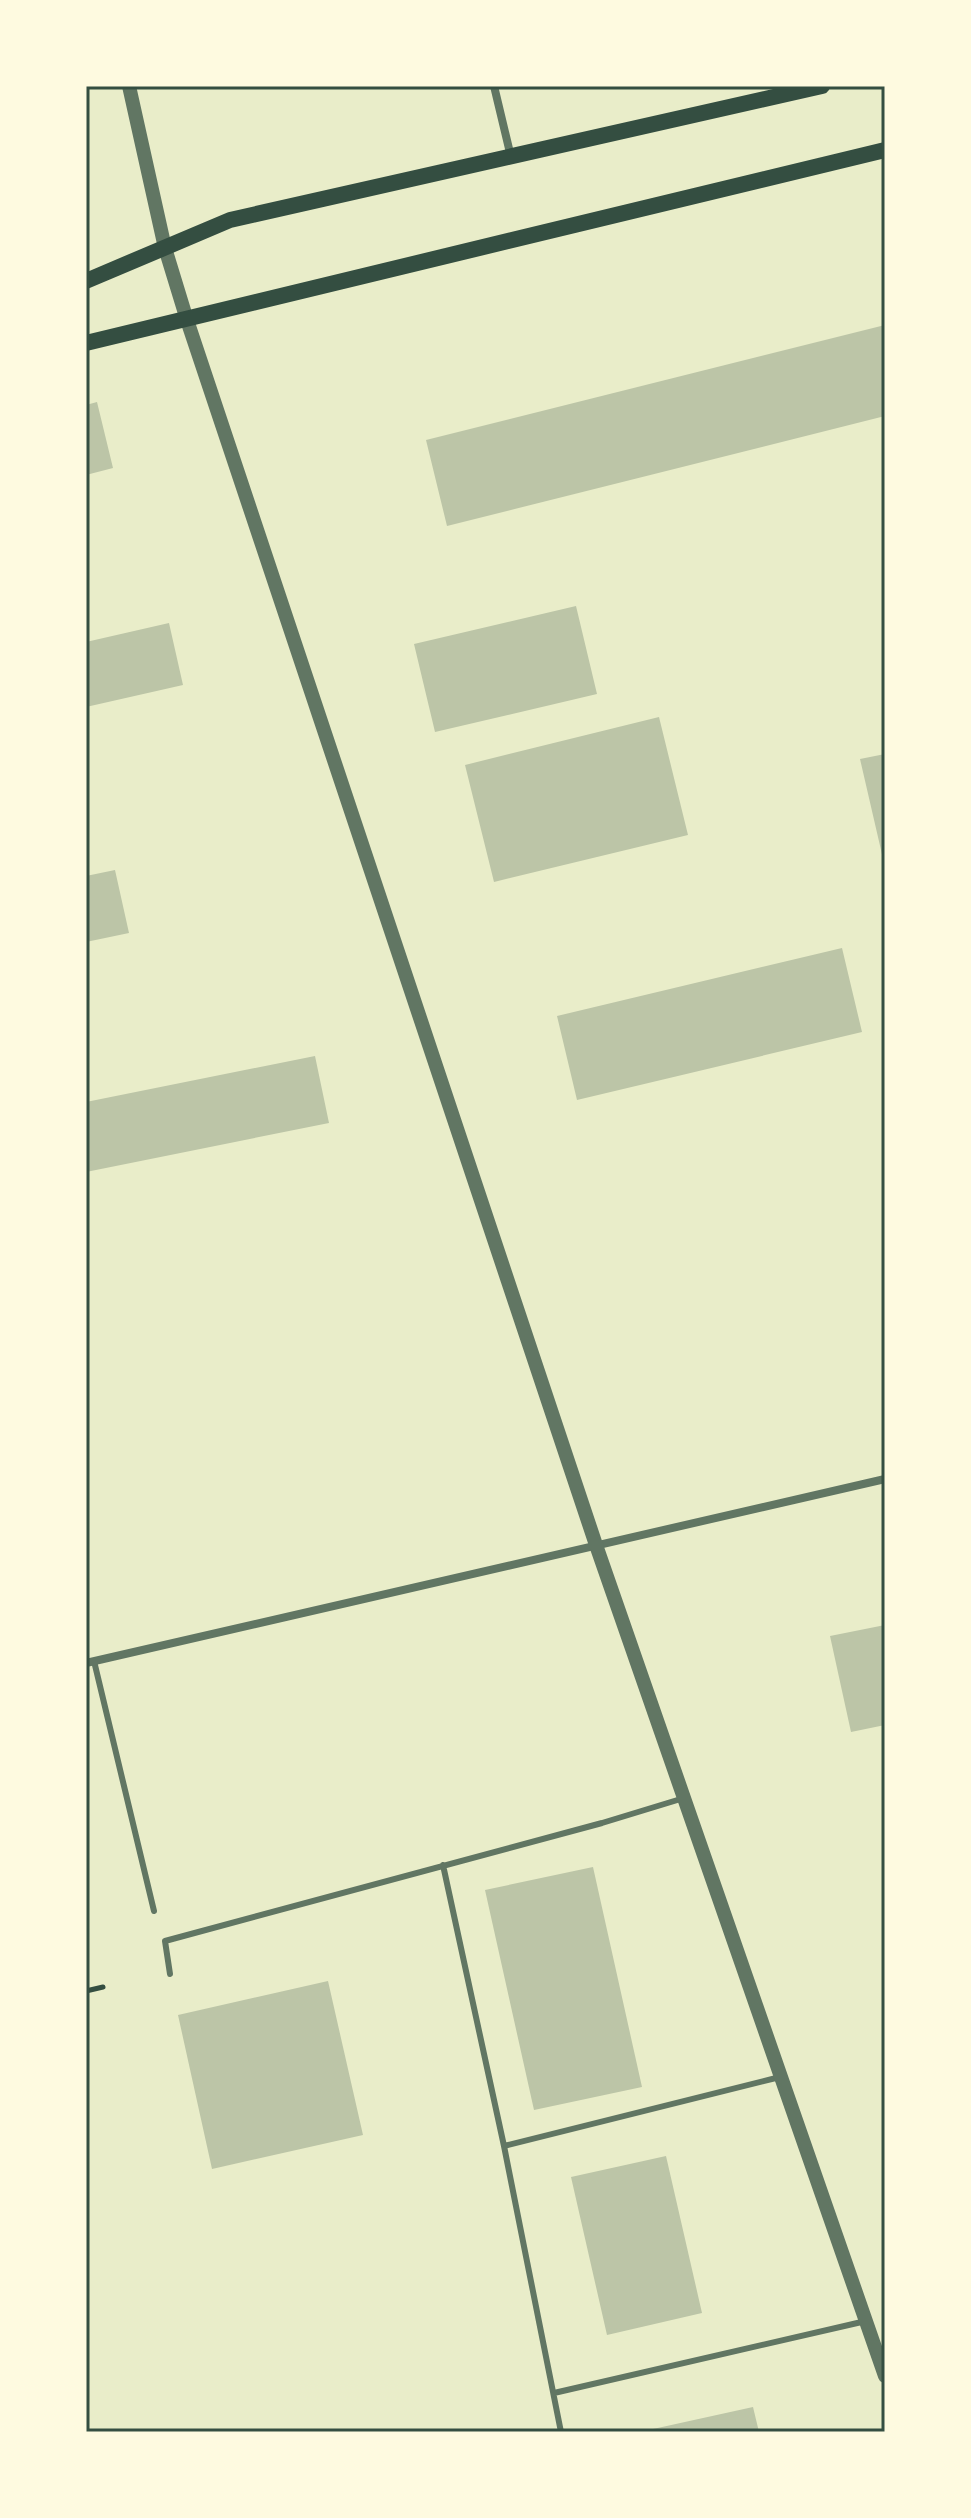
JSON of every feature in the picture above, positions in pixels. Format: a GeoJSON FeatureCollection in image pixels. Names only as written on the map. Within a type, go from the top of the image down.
{"type":"FeatureCollection","features":[{"type":"Feature","properties":{"kind":"main road"},"geometry":{"type":"LineString","coordinates":[[86,281],[230,220],[822,86]]}},
{"type":"Feature","properties":{"kind":"main road"},"geometry":{"type":"LineString","coordinates":[[86,343],[885,150]]}},
{"type":"Feature","properties":{"kind":"street"},"geometry":{"type":"LineString","coordinates":[[129,86],[165,248],[187,320],[596,1545],[885,2376]]}},
{"type":"Feature","properties":{"kind":"street"},"geometry":{"type":"LineString","coordinates":[[494,86],[511,157]]}},
{"type":"Feature","properties":{"kind":"street"},"geometry":{"type":"LineString","coordinates":[[90,1662],[885,1479]]}},
{"type":"Feature","properties":{"kind":"lane"},"geometry":{"type":"LineString","coordinates":[[90,1662],[154,1911]]}},
{"type":"Feature","properties":{"kind":"lane"},"geometry":{"type":"LineString","coordinates":[[170,1974],[165,1941],[684,1798]]}},
{"type":"Feature","properties":{"kind":"lane"},"geometry":{"type":"LineString","coordinates":[[443,1865],[504,2146],[561,2432]]}},
{"type":"Feature","properties":{"kind":"lane"},"geometry":{"type":"LineString","coordinates":[[504,2146],[781,2076]]}},
{"type":"Feature","properties":{"kind":"lane"},"geometry":{"type":"LineString","coordinates":[[554,2393],[866,2321]]}},
{"type":"Feature","properties":{"kind":"path"},"geometry":{"type":"LineString","coordinates":[[86,1991],[103,1987]]}},
{"type":"Feature","properties":{"kind":"building"},"geometry":{"type":"Polygon","coordinates":[[[885,325],[885,416],[447,526],[426,440],[885,325]]]}},
{"type":"Feature","properties":{"kind":"building"},"geometry":{"type":"Polygon","coordinates":[[[97,402],[113,468],[86,475],[86,405],[97,402]]]}},
{"type":"Feature","properties":{"kind":"building"},"geometry":{"type":"Polygon","coordinates":[[[576,606],[597,694],[435,732],[414,644],[576,606]]]}},
{"type":"Feature","properties":{"kind":"building"},"geometry":{"type":"Polygon","coordinates":[[[169,623],[183,685],[86,707],[86,642],[169,623]]]}},
{"type":"Feature","properties":{"kind":"building"},"geometry":{"type":"Polygon","coordinates":[[[659,717],[688,835],[494,882],[465,765],[659,717]]]}},
{"type":"Feature","properties":{"kind":"building"},"geometry":{"type":"Polygon","coordinates":[[[885,754],[885,863],[884,863],[860,759],[885,754]]]}},
{"type":"Feature","properties":{"kind":"building"},"geometry":{"type":"Polygon","coordinates":[[[115,870],[129,933],[86,942],[86,876],[115,870]]]}},
{"type":"Feature","properties":{"kind":"building"},"geometry":{"type":"Polygon","coordinates":[[[842,948],[862,1032],[577,1100],[557,1016],[842,948]]]}},
{"type":"Feature","properties":{"kind":"building"},"geometry":{"type":"Polygon","coordinates":[[[315,1056],[329,1123],[86,1172],[86,1102],[315,1056]]]}},
{"type":"Feature","properties":{"kind":"building"},"geometry":{"type":"Polygon","coordinates":[[[885,1625],[885,1725],[851,1732],[830,1636],[885,1625]]]}},
{"type":"Feature","properties":{"kind":"building"},"geometry":{"type":"Polygon","coordinates":[[[593,1867],[642,2087],[534,2110],[485,1890],[593,1867]]]}},
{"type":"Feature","properties":{"kind":"building"},"geometry":{"type":"Polygon","coordinates":[[[328,1981],[363,2135],[212,2169],[178,2015],[328,1981]]]}},
{"type":"Feature","properties":{"kind":"building"},"geometry":{"type":"Polygon","coordinates":[[[666,2156],[702,2313],[607,2335],[571,2177],[666,2156]]]}},
{"type":"Feature","properties":{"kind":"building"},"geometry":{"type":"Polygon","coordinates":[[[753,2407],[759,2432],[644,2431],[753,2407]]]}}]}
